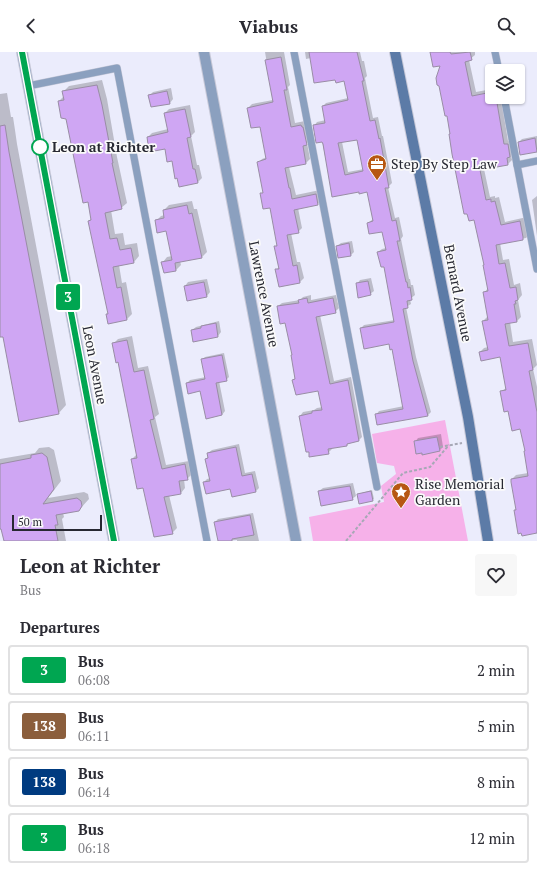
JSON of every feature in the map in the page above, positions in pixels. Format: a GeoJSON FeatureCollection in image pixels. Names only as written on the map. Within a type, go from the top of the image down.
{"type":"FeatureCollection","features":[{"type":"Feature","properties":{"kind":"street","name":"Leon Avenue"},"geometry":{"type":"LineString","coordinates":[[22,52],[114,541]]}},
{"type":"Feature","properties":{"kind":"street","name":"Lawrence Avenue"},"geometry":{"type":"LineString","coordinates":[[204,52],[296,541]]}},
{"type":"Feature","properties":{"kind":"street","name":"Bernard Avenue"},"geometry":{"type":"LineString","coordinates":[[395,52],[472,441],[488,541]]}},
{"type":"Feature","properties":{"kind":"lane"},"geometry":{"type":"LineString","coordinates":[[294,52],[377,487]]}},
{"type":"Feature","properties":{"kind":"lane"},"geometry":{"type":"LineString","coordinates":[[495,52],[497,64]]}},
{"type":"Feature","properties":{"kind":"lane"},"geometry":{"type":"LineString","coordinates":[[28,86],[117,68],[207,541]]}},
{"type":"Feature","properties":{"kind":"lane"},"geometry":{"type":"LineString","coordinates":[[505,104],[537,269]]}},
{"type":"Feature","properties":{"kind":"lane"},"geometry":{"type":"LineString","coordinates":[[517,165],[537,161]]}},
{"type":"Feature","properties":{"kind":"path"},"geometry":{"type":"LineString","coordinates":[[440,447],[472,441]]}},
{"type":"Feature","properties":{"kind":"path"},"geometry":{"type":"LineString","coordinates":[[346,541],[403,473],[430,467],[449,445]]}},
{"type":"Feature","properties":{"kind":"shaded area"},"geometry":{"type":"Polygon","coordinates":[[[445,420],[468,541],[313,541],[309,517],[384,502],[381,486],[396,474],[394,466],[377,463],[372,434],[445,420]]]}},
{"type":"Feature","properties":{"kind":"building"},"geometry":{"type":"Polygon","coordinates":[[[309,52],[357,52],[364,81],[362,81],[370,121],[375,120],[379,139],[380,138],[389,188],[385,188],[392,221],[396,220],[400,241],[397,241],[406,282],[408,288],[410,287],[412,300],[407,301],[408,308],[403,309],[413,361],[428,416],[377,425],[375,414],[403,409],[392,349],[390,350],[389,344],[364,349],[360,328],[394,322],[384,267],[381,267],[377,252],[386,250],[382,232],[369,234],[367,223],[373,221],[367,192],[332,197],[323,144],[322,142],[316,143],[313,125],[325,123],[322,106],[348,100],[344,81],[336,83],[335,80],[314,83],[309,52]],[[357,140],[338,143],[345,175],[363,171],[357,140]]]}},
{"type":"Feature","properties":{"kind":"building"},"geometry":{"type":"Polygon","coordinates":[[[430,52],[450,52],[451,54],[470,52],[472,60],[465,62],[472,96],[485,93],[485,104],[497,104],[504,144],[508,144],[510,157],[507,158],[508,165],[480,170],[486,200],[491,199],[491,202],[495,201],[501,225],[520,221],[523,237],[523,240],[496,245],[499,264],[505,263],[510,288],[516,287],[518,300],[515,301],[516,304],[514,304],[517,322],[505,324],[509,346],[528,343],[533,370],[529,371],[537,412],[537,533],[522,536],[521,533],[518,534],[511,479],[528,476],[525,451],[520,429],[512,431],[508,411],[504,412],[500,391],[506,390],[500,357],[481,361],[479,352],[488,350],[482,321],[488,320],[483,292],[488,291],[484,265],[474,220],[469,221],[467,214],[464,214],[452,154],[447,116],[445,116],[439,86],[437,85],[436,78],[440,66],[433,67],[430,52]]]}},
{"type":"Feature","properties":{"kind":"building"},"geometry":{"type":"Polygon","coordinates":[[[281,57],[287,90],[284,90],[291,127],[301,125],[303,127],[307,145],[303,146],[306,164],[285,168],[289,188],[292,199],[316,194],[318,205],[294,210],[299,233],[287,235],[293,266],[297,265],[300,283],[279,287],[275,269],[279,269],[274,246],[277,246],[270,208],[263,209],[260,193],[263,193],[257,162],[266,159],[260,127],[251,128],[247,108],[273,102],[265,60],[281,57]]]}},
{"type":"Feature","properties":{"kind":"building"},"geometry":{"type":"Polygon","coordinates":[[[97,85],[122,209],[105,213],[110,239],[117,238],[120,250],[131,248],[134,263],[113,267],[117,288],[121,287],[127,320],[108,324],[106,314],[108,314],[88,221],[91,220],[88,202],[83,203],[66,119],[61,118],[58,101],[64,100],[62,91],[97,85]]]}},
{"type":"Feature","properties":{"kind":"building"},"geometry":{"type":"Polygon","coordinates":[[[167,91],[170,104],[151,107],[148,95],[167,91]]]}},
{"type":"Feature","properties":{"kind":"building"},"geometry":{"type":"Polygon","coordinates":[[[185,109],[191,137],[187,138],[193,169],[195,169],[198,183],[179,187],[177,178],[175,179],[172,161],[167,162],[165,149],[149,152],[147,137],[168,132],[164,113],[185,109]]]}},
{"type":"Feature","properties":{"kind":"building"},"geometry":{"type":"Polygon","coordinates":[[[5,125],[59,414],[19,422],[3,337],[0,337],[0,126],[5,125]]]}},
{"type":"Feature","properties":{"kind":"building"},"geometry":{"type":"Polygon","coordinates":[[[535,138],[537,152],[520,155],[518,142],[535,138]]]}},
{"type":"Feature","properties":{"kind":"building"},"geometry":{"type":"Polygon","coordinates":[[[187,205],[189,214],[192,213],[202,258],[175,263],[176,271],[164,273],[161,262],[172,260],[166,231],[157,233],[155,220],[164,218],[163,210],[187,205]]]}},
{"type":"Feature","properties":{"kind":"building"},"geometry":{"type":"Polygon","coordinates":[[[349,243],[351,256],[338,258],[336,246],[349,243]]]}},
{"type":"Feature","properties":{"kind":"building"},"geometry":{"type":"Polygon","coordinates":[[[368,281],[371,295],[358,298],[356,283],[368,281]]]}},
{"type":"Feature","properties":{"kind":"building"},"geometry":{"type":"Polygon","coordinates":[[[204,282],[207,297],[187,301],[184,286],[204,282]]]}},
{"type":"Feature","properties":{"kind":"building"},"geometry":{"type":"Polygon","coordinates":[[[307,298],[308,303],[333,298],[336,313],[316,317],[330,384],[348,380],[359,441],[347,444],[347,446],[328,449],[329,454],[309,457],[309,452],[306,452],[299,416],[312,413],[312,411],[322,410],[318,391],[296,395],[292,380],[295,379],[292,355],[285,323],[280,324],[277,306],[299,303],[298,300],[307,298]]]}},
{"type":"Feature","properties":{"kind":"building"},"geometry":{"type":"Polygon","coordinates":[[[216,323],[218,337],[193,342],[191,330],[216,323]]]}},
{"type":"Feature","properties":{"kind":"building"},"geometry":{"type":"Polygon","coordinates":[[[127,340],[134,372],[144,370],[154,419],[150,420],[162,469],[185,464],[188,480],[179,481],[181,494],[164,497],[173,534],[154,537],[143,488],[137,489],[131,459],[137,458],[118,362],[116,363],[112,343],[127,340]]]}},
{"type":"Feature","properties":{"kind":"building"},"geometry":{"type":"Polygon","coordinates":[[[222,355],[227,381],[216,383],[222,415],[206,419],[200,391],[188,394],[186,383],[205,379],[201,359],[222,355]]]}},
{"type":"Feature","properties":{"kind":"building"},"geometry":{"type":"Polygon","coordinates":[[[437,437],[440,451],[422,455],[422,453],[416,454],[414,441],[437,437]]]}},
{"type":"Feature","properties":{"kind":"building"},"geometry":{"type":"Polygon","coordinates":[[[236,447],[242,476],[252,474],[256,492],[232,497],[230,489],[206,494],[203,482],[210,481],[205,459],[208,458],[207,453],[236,447]]]}},
{"type":"Feature","properties":{"kind":"building"},"geometry":{"type":"Polygon","coordinates":[[[42,453],[47,457],[54,489],[43,504],[77,498],[81,501],[82,506],[79,511],[56,515],[58,525],[55,525],[58,541],[4,541],[0,529],[0,464],[31,458],[31,455],[42,453]]]}},
{"type":"Feature","properties":{"kind":"building"},"geometry":{"type":"Polygon","coordinates":[[[350,486],[353,500],[321,506],[318,491],[350,486]]]}},
{"type":"Feature","properties":{"kind":"building"},"geometry":{"type":"Polygon","coordinates":[[[371,491],[373,501],[359,504],[357,494],[371,491]]]}},
{"type":"Feature","properties":{"kind":"building"},"geometry":{"type":"Polygon","coordinates":[[[250,515],[254,535],[232,539],[232,541],[218,541],[214,522],[250,515]]]}},
{"type":"Feature","properties":{"kind":"bus line","name":"3"},"geometry":{"type":"LineString","coordinates":[[22,52],[114,541]]}},
{"type":"Feature","properties":{"kind":"place","name":"Leon at Richter"},"geometry":{"type":"Point","coordinates":[40,147]}},
{"type":"Feature","properties":{"kind":"place","name":"Step By Step Law"},"geometry":{"type":"Point","coordinates":[377,181]}},
{"type":"Feature","properties":{"kind":"place","name":"Rise Memorial Garden"},"geometry":{"type":"Point","coordinates":[401,509]}}]}
